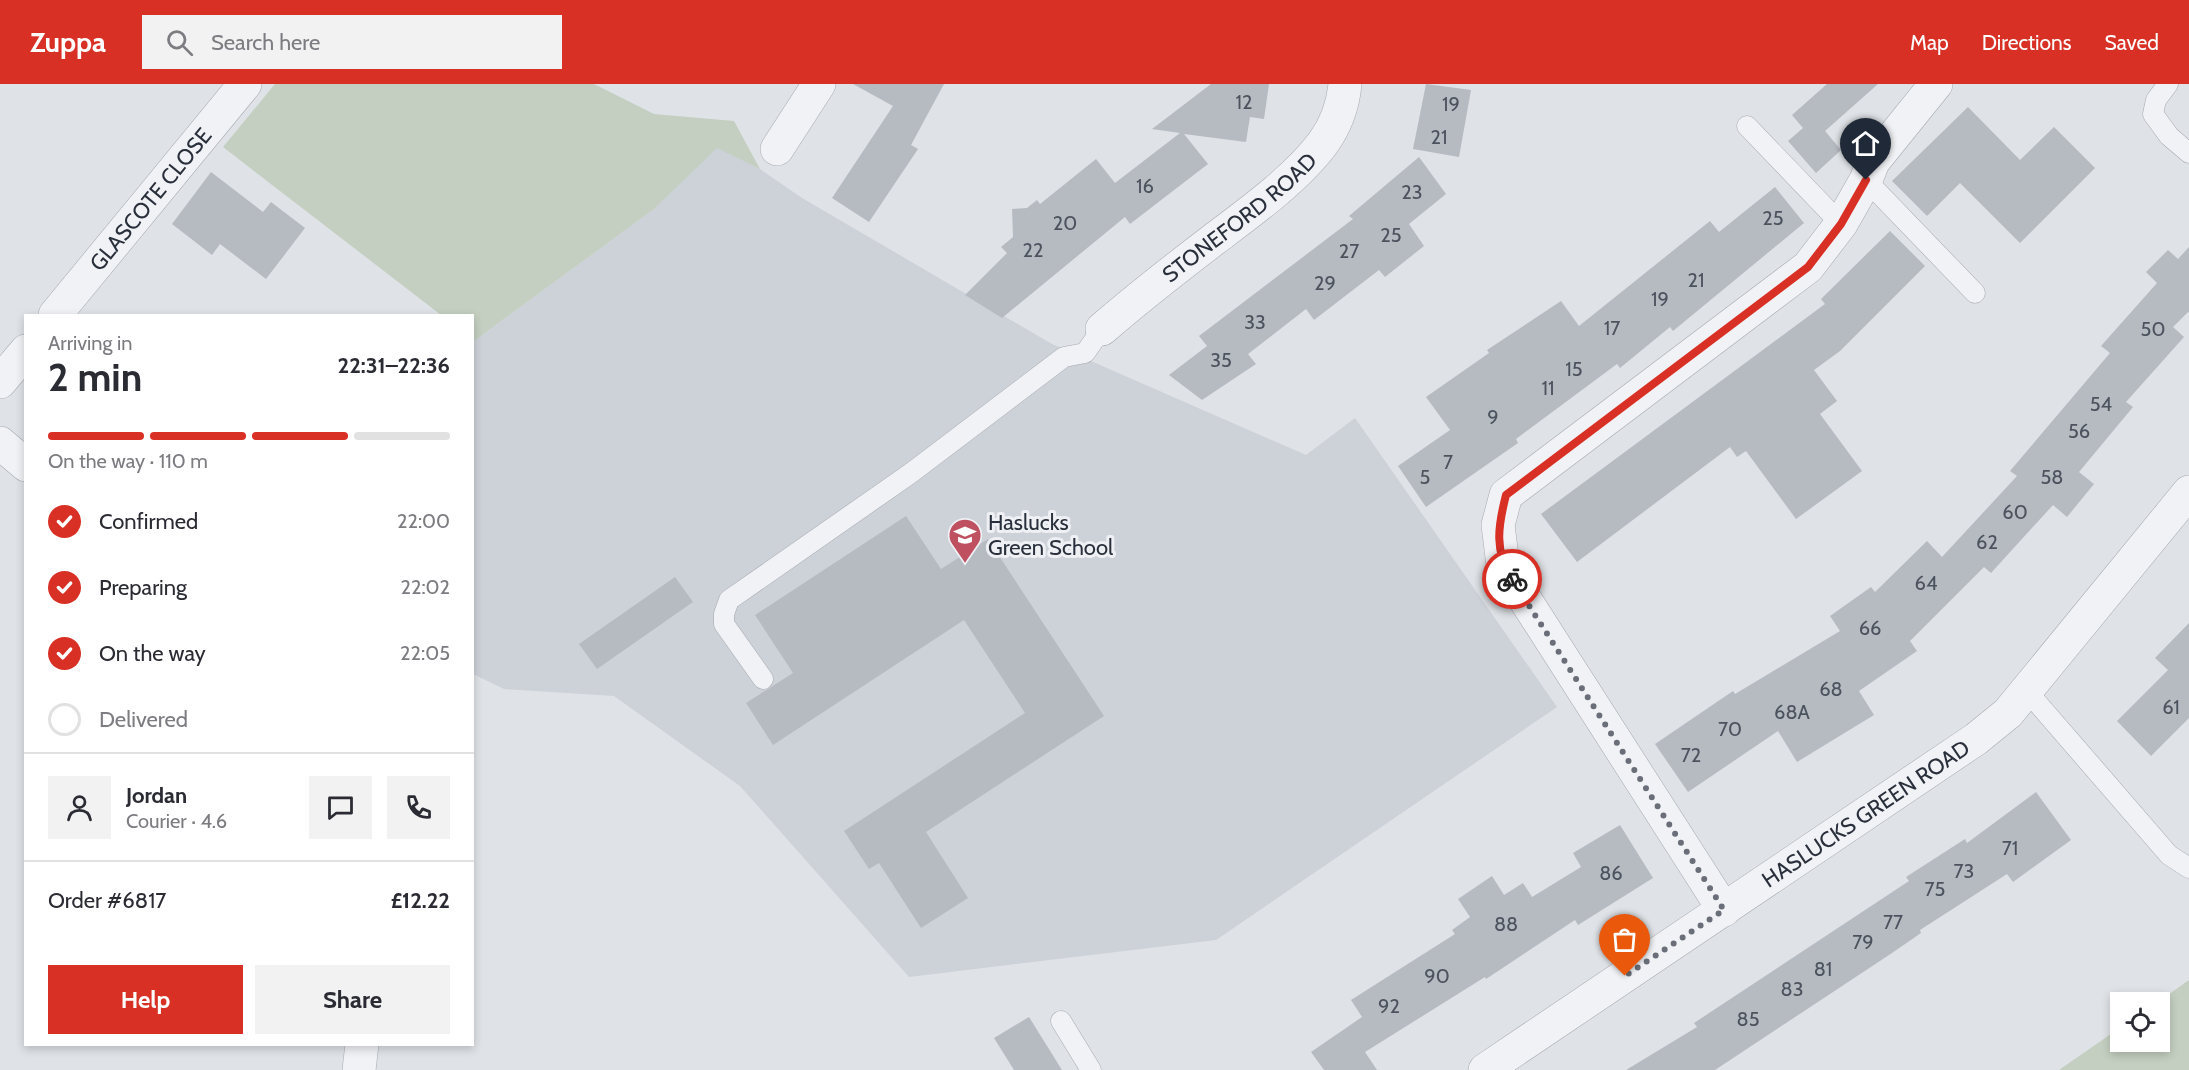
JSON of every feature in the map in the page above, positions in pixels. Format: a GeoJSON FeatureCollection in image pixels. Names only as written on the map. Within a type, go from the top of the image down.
{"type":"FeatureCollection","features":[{"type":"Feature","properties":{"kind":"street","name":"GLASCOTE CLOSE"},"geometry":{"type":"LineString","coordinates":[[56,314],[245,84]]}},
{"type":"Feature","properties":{"kind":"street"},"geometry":{"type":"LineString","coordinates":[[777,150],[819,84]]}},
{"type":"Feature","properties":{"kind":"street","name":"STONEFORD ROAD"},"geometry":{"type":"LineString","coordinates":[[1102,329],[1152,287],[1253,210],[1306,163],[1335,124],[1343,102],[1345,84]]}},
{"type":"Feature","properties":{"kind":"street"},"geometry":{"type":"LineString","coordinates":[[1724,910],[1503,565],[1498,525],[1506,495],[1808,267],[1841,224],[1866,180],[1873,162],[1936,84]]}},
{"type":"Feature","properties":{"kind":"street"},"geometry":{"type":"LineString","coordinates":[[0,382],[24,353]]}},
{"type":"Feature","properties":{"kind":"street"},"geometry":{"type":"LineString","coordinates":[[0,443],[24,463]]}},
{"type":"Feature","properties":{"kind":"street","name":"HASLUCKS GREEN ROAD"},"geometry":{"type":"LineString","coordinates":[[1485,1070],[1976,739],[2008,713],[2189,492]]}},
{"type":"Feature","properties":{"kind":"street"},"geometry":{"type":"LineString","coordinates":[[359,1070],[362,1046]]}},
{"type":"Feature","properties":{"kind":"lane"},"geometry":{"type":"LineString","coordinates":[[2168,84],[2156,100],[2153,114],[2169,136],[2189,153]]}},
{"type":"Feature","properties":{"kind":"lane"},"geometry":{"type":"LineString","coordinates":[[1747,126],[1841,224]]}},
{"type":"Feature","properties":{"kind":"lane"},"geometry":{"type":"LineString","coordinates":[[1866,180],[1975,293]]}},
{"type":"Feature","properties":{"kind":"lane"},"geometry":{"type":"LineString","coordinates":[[763,679],[724,624],[724,614],[729,600],[911,473],[1064,357],[1085,352],[1102,329]]}},
{"type":"Feature","properties":{"kind":"lane"},"geometry":{"type":"LineString","coordinates":[[2027,691],[2169,855],[2189,868]]}},
{"type":"Feature","properties":{"kind":"lane"},"geometry":{"type":"LineString","coordinates":[[1061,1021],[1091,1070]]}},
{"type":"Feature","properties":{"kind":"shaded area","name":"Haslucks Green School"},"geometry":{"type":"Polygon","coordinates":[[[717,147],[760,169],[802,198],[1052,344],[1306,455],[1355,418],[1557,707],[1216,940],[909,977],[740,786],[614,696],[504,689],[474,674],[474,341],[654,209],[717,147]]]}},
{"type":"Feature","properties":{"kind":"green space"},"geometry":{"type":"Polygon","coordinates":[[[275,84],[594,84],[654,114],[734,121],[760,169],[717,148],[654,209],[474,341],[474,314],[440,314],[223,147],[275,84]]]}},
{"type":"Feature","properties":{"kind":"green space"},"geometry":{"type":"Polygon","coordinates":[[[2189,980],[2189,1070],[2059,1070],[2110,1035],[2110,1052],[2170,1052],[2170,993],[2189,980]]]}},
{"type":"Feature","properties":{"kind":"building"},"geometry":{"type":"Polygon","coordinates":[[[853,84],[944,84],[911,145],[918,149],[869,222],[832,198],[893,106],[853,84]]]}},
{"type":"Feature","properties":{"kind":"building"},"geometry":{"type":"Polygon","coordinates":[[[1211,84],[1269,84],[1264,119],[1250,117],[1246,142],[1184,134],[1208,164],[1130,224],[1125,217],[1002,318],[965,295],[1007,253],[1001,247],[1013,237],[1012,209],[1027,208],[1037,200],[1040,204],[1096,159],[1115,183],[1180,133],[1152,129],[1211,84]]]}},
{"type":"Feature","properties":{"kind":"building"},"geometry":{"type":"Polygon","coordinates":[[[1426,84],[1471,90],[1459,157],[1413,149],[1426,84]]]}},
{"type":"Feature","properties":{"kind":"building"},"geometry":{"type":"Polygon","coordinates":[[[1827,84],[1878,84],[1825,131],[1841,150],[1816,173],[1788,141],[1803,128],[1792,115],[1827,84]]]}},
{"type":"Feature","properties":{"kind":"building"},"geometry":{"type":"Polygon","coordinates":[[[1968,107],[2020,160],[2054,127],[2095,168],[2020,243],[1960,183],[1927,216],[1892,181],[1968,107]]]}},
{"type":"Feature","properties":{"kind":"building"},"geometry":{"type":"Polygon","coordinates":[[[1419,157],[1446,194],[1409,224],[1424,246],[1385,277],[1379,270],[1314,320],[1306,309],[1248,354],[1256,364],[1202,400],[1169,375],[1207,346],[1199,336],[1353,219],[1349,216],[1419,157]]]}},
{"type":"Feature","properties":{"kind":"building"},"geometry":{"type":"Polygon","coordinates":[[[211,172],[263,212],[271,202],[305,228],[266,279],[220,244],[212,255],[172,224],[211,172]]]}},
{"type":"Feature","properties":{"kind":"building"},"geometry":{"type":"Polygon","coordinates":[[[1775,187],[1804,223],[1673,331],[1670,327],[1620,368],[1617,364],[1516,439],[1518,443],[1426,507],[1398,466],[1450,430],[1426,397],[1489,353],[1487,350],[1561,301],[1579,326],[1710,221],[1719,232],[1775,187]]]}},
{"type":"Feature","properties":{"kind":"building"},"geometry":{"type":"Polygon","coordinates":[[[1890,231],[1925,266],[1840,351],[1814,370],[1837,401],[1820,414],[1862,471],[1796,519],[1746,451],[1737,457],[1730,447],[1577,562],[1541,514],[1825,304],[1821,299],[1890,231]]]}},
{"type":"Feature","properties":{"kind":"building"},"geometry":{"type":"Polygon","coordinates":[[[2189,247],[2189,313],[2173,327],[2184,337],[2126,402],[2133,407],[2079,472],[2094,484],[2067,517],[2053,505],[1991,573],[1984,567],[1910,641],[1917,651],[1859,691],[1874,715],[1797,762],[1778,731],[1688,792],[1655,744],[1733,691],[1735,694],[1840,631],[1830,616],[1871,587],[1875,592],[1927,541],[1942,557],[2017,476],[2010,471],[2110,353],[2101,346],[2157,283],[2146,272],[2168,250],[2178,259],[2189,247]]]}},
{"type":"Feature","properties":{"kind":"building"},"geometry":{"type":"Polygon","coordinates":[[[906,516],[941,569],[988,539],[1104,716],[926,832],[968,898],[921,928],[879,863],[869,869],[844,831],[1025,713],[964,620],[773,745],[746,703],[793,673],[755,615],[906,516]]]}},
{"type":"Feature","properties":{"kind":"building"},"geometry":{"type":"Polygon","coordinates":[[[675,577],[693,602],[597,669],[579,644],[675,577]]]}},
{"type":"Feature","properties":{"kind":"building"},"geometry":{"type":"Polygon","coordinates":[[[2189,623],[2189,718],[2151,756],[2117,721],[2168,670],[2155,658],[2189,623]]]}},
{"type":"Feature","properties":{"kind":"building"},"geometry":{"type":"Polygon","coordinates":[[[2036,792],[2071,840],[2013,882],[2007,874],[1920,930],[1921,933],[1892,953],[1715,1070],[1626,1070],[1697,1027],[1694,1023],[1909,881],[1906,877],[1965,839],[1967,843],[2036,792]]]}},
{"type":"Feature","properties":{"kind":"building"},"geometry":{"type":"Polygon","coordinates":[[[1620,825],[1653,878],[1578,925],[1575,920],[1486,979],[1485,977],[1365,1052],[1377,1070],[1324,1070],[1311,1052],[1362,1017],[1351,1000],[1455,934],[1452,930],[1470,917],[1458,899],[1492,876],[1504,895],[1523,883],[1532,897],[1581,867],[1573,853],[1620,825]]]}},
{"type":"Feature","properties":{"kind":"building"},"geometry":{"type":"Polygon","coordinates":[[[1029,1017],[1062,1070],[1014,1070],[994,1038],[1029,1017]]]}},
{"type":"Feature","properties":{"kind":"way so far"},"geometry":{"type":"LineString","coordinates":[[1512,579],[1724,910],[1625,976]]}},
{"type":"Feature","properties":{"kind":"place","name":"Haslucks Green School"},"geometry":{"type":"Point","coordinates":[965,564]}},
{"type":"Feature","properties":{"kind":"route"},"geometry":{"type":"LineString","coordinates":[[1512,579],[1503,565],[1498,525],[1506,495],[1808,267],[1841,224],[1866,180]]}}]}
